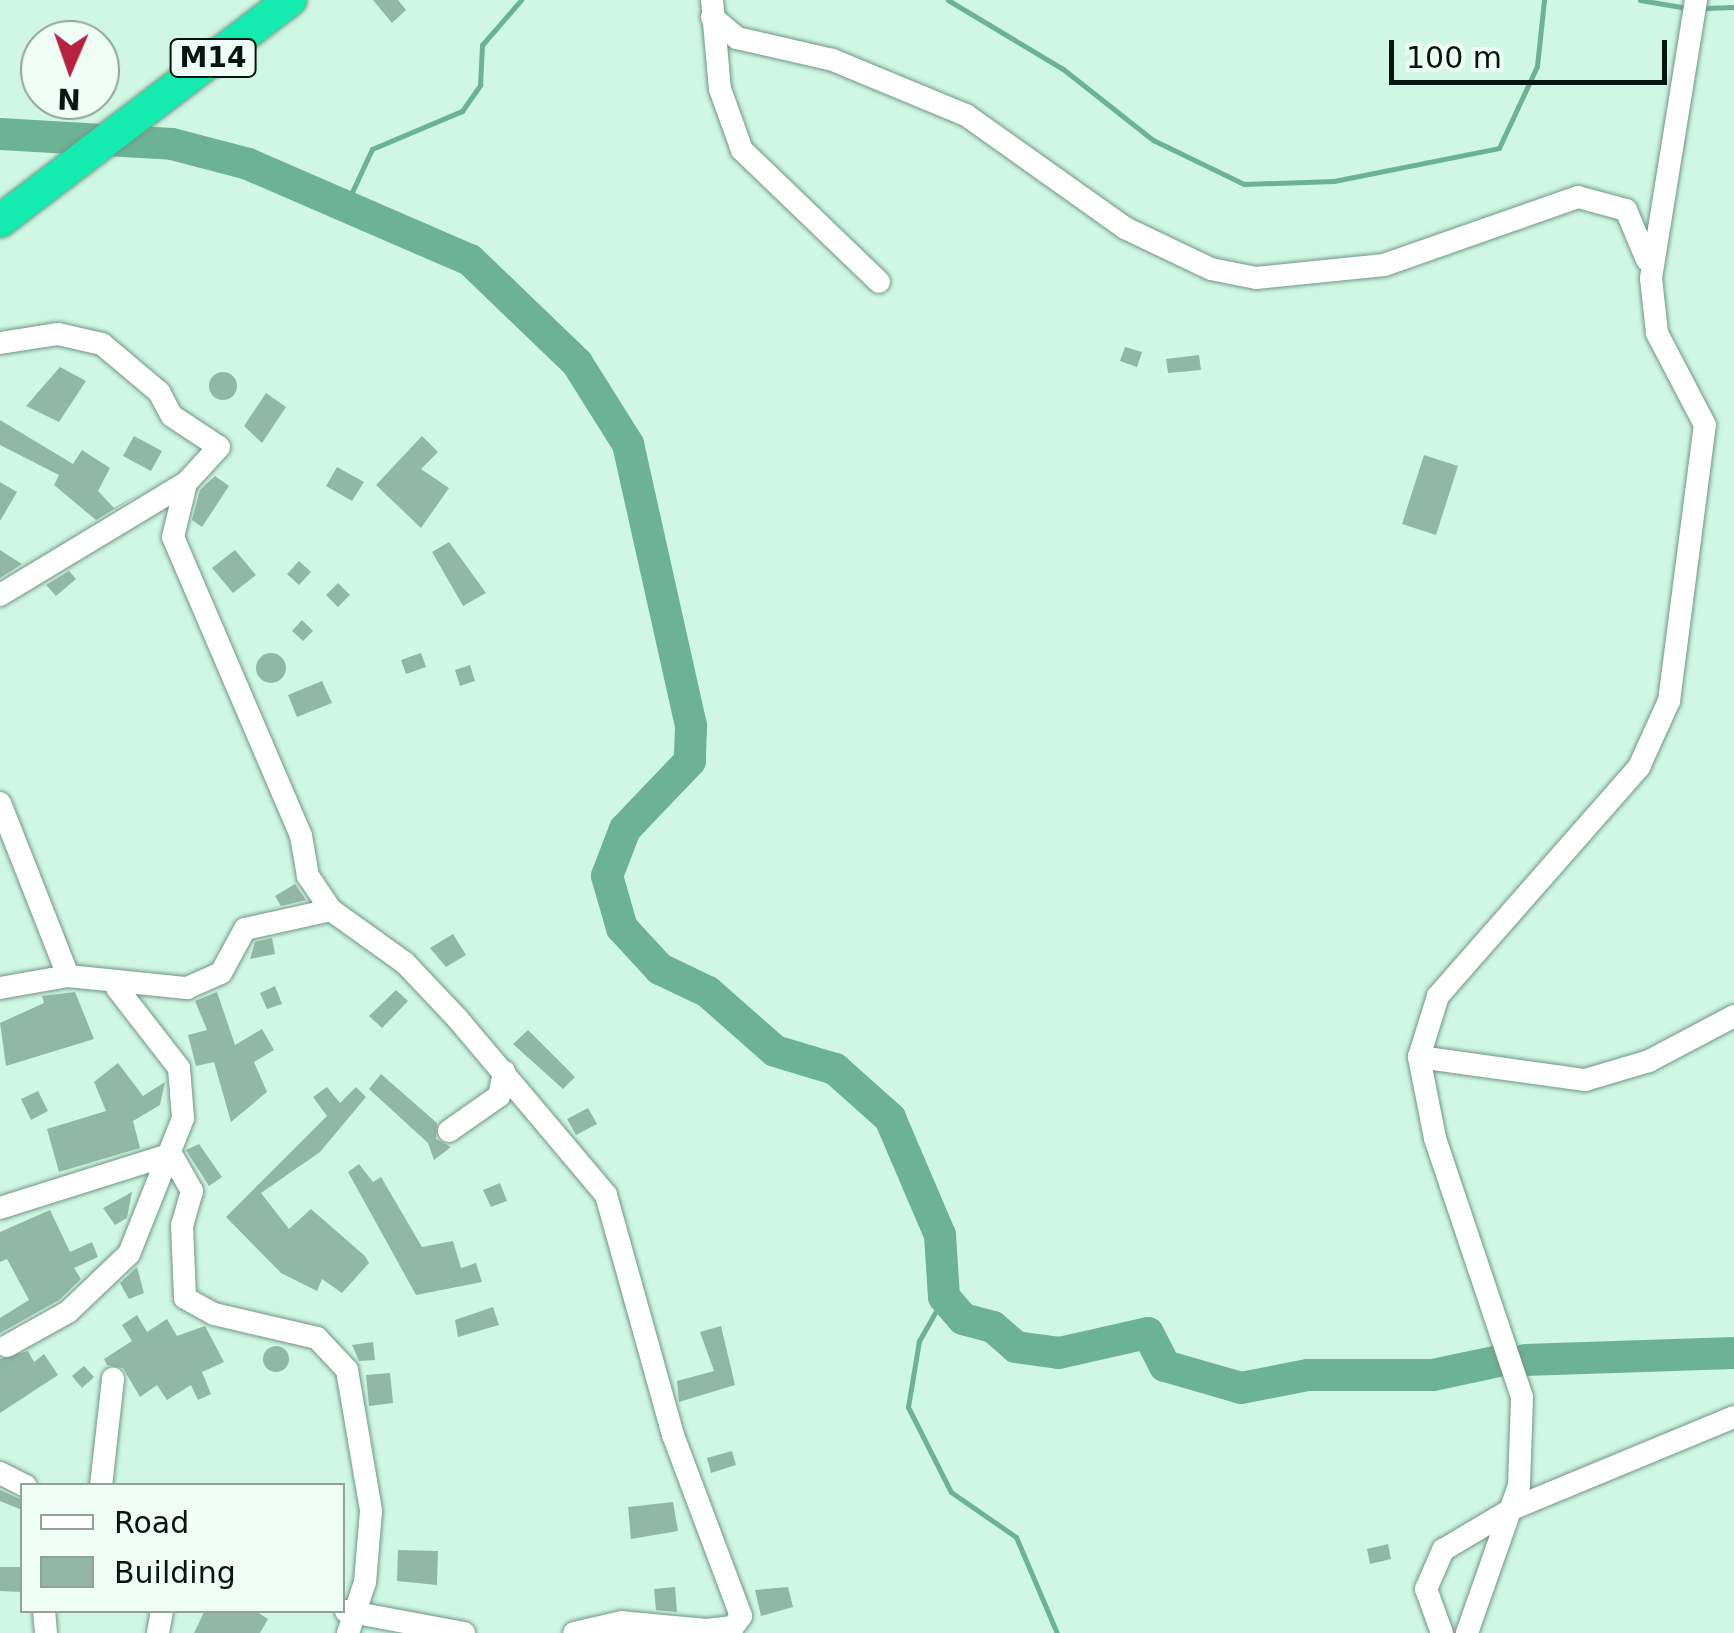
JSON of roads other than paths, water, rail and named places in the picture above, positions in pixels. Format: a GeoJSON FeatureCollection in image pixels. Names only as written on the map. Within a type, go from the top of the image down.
{"type":"FeatureCollection","features":[{"type":"Feature","properties":{"kind":"highway","name":"M14"},"geometry":{"type":"LineString","coordinates":[[0,220],[290,0]]}},
{"type":"Feature","properties":{"kind":"street"},"geometry":{"type":"LineString","coordinates":[[1651,278],[1696,0]]}},
{"type":"Feature","properties":{"kind":"street"},"geometry":{"type":"LineString","coordinates":[[712,8],[737,38],[833,60],[966,115],[1126,228],[1211,269],[1256,278],[1384,264],[1578,197],[1626,210],[1651,278],[1657,333],[1705,426],[1661,729],[1640,767],[1446,985],[1419,1057],[1435,1138],[1522,1397],[1512,1509],[1466,1633]]}},
{"type":"Feature","properties":{"kind":"street"},"geometry":{"type":"LineString","coordinates":[[712,8],[720,89],[742,150],[879,282]]}},
{"type":"Feature","properties":{"kind":"street"},"geometry":{"type":"LineString","coordinates":[[0,344],[58,334],[102,344],[125,360],[172,416],[219,447],[186,483],[106,539],[0,595]]}},
{"type":"Feature","properties":{"kind":"street"},"geometry":{"type":"LineString","coordinates":[[186,483],[174,537],[300,836],[308,876],[331,910],[405,963],[504,1072],[606,1194],[672,1435],[741,1616],[733,1627],[706,1630],[622,1622],[574,1633]]}},
{"type":"Feature","properties":{"kind":"street"},"geometry":{"type":"LineString","coordinates":[[0,803],[68,976]]}},
{"type":"Feature","properties":{"kind":"street"},"geometry":{"type":"LineString","coordinates":[[0,988],[68,976],[117,988],[208,981],[245,930],[331,910]]}},
{"type":"Feature","properties":{"kind":"street"},"geometry":{"type":"LineString","coordinates":[[6,1346],[113,1274],[172,1154],[186,1089],[117,988]]}},
{"type":"Feature","properties":{"kind":"street"},"geometry":{"type":"LineString","coordinates":[[1419,1057],[1585,1080],[1649,1061],[1734,1016]]}},
{"type":"Feature","properties":{"kind":"street"},"geometry":{"type":"LineString","coordinates":[[449,1131],[499,1096],[504,1072]]}},
{"type":"Feature","properties":{"kind":"street"},"geometry":{"type":"LineString","coordinates":[[0,1208],[172,1154]]}},
{"type":"Feature","properties":{"kind":"street"},"geometry":{"type":"LineString","coordinates":[[172,1154],[192,1191],[182,1225],[185,1298],[214,1314],[317,1338],[347,1370],[371,1511],[349,1619],[464,1633]]}},
{"type":"Feature","properties":{"kind":"street"},"geometry":{"type":"LineString","coordinates":[[101,1483],[114,1379]]}},
{"type":"Feature","properties":{"kind":"street"},"geometry":{"type":"LineString","coordinates":[[1442,1633],[1426,1589],[1430,1562],[1512,1509],[1734,1417]]}},
{"type":"Feature","properties":{"kind":"waterway"},"geometry":{"type":"LineString","coordinates":[[346,205],[372,149],[462,111],[480,85],[482,45],[521,0]]}},
{"type":"Feature","properties":{"kind":"waterway"},"geometry":{"type":"LineString","coordinates":[[948,0],[1063,69],[1153,140],[1244,184],[1334,181],[1499,148],[1537,66],[1544,0]]}},
{"type":"Feature","properties":{"kind":"waterway"},"geometry":{"type":"LineString","coordinates":[[1640,0],[1687,8]]}},
{"type":"Feature","properties":{"kind":"waterway"},"geometry":{"type":"LineString","coordinates":[[1706,8],[1734,7]]}},
{"type":"Feature","properties":{"kind":"waterway"},"geometry":{"type":"LineString","coordinates":[[0,134],[172,144],[248,164],[470,260],[577,363],[628,444],[691,726],[690,761],[625,829],[607,876],[622,928],[660,969],[708,992],[775,1051],[835,1069],[890,1118],[940,1235],[944,1297],[963,1319],[993,1327],[1016,1347],[1059,1353],[1148,1333],[1165,1366],[1241,1388],[1308,1375],[1433,1375],[1504,1360]]}},
{"type":"Feature","properties":{"kind":"waterway"},"geometry":{"type":"LineString","coordinates":[[944,1297],[919,1341],[908,1407],[951,1492],[1016,1537],[1057,1633]]}},
{"type":"Feature","properties":{"kind":"waterway"},"geometry":{"type":"LineString","coordinates":[[1525,1360],[1734,1353]]}}]}
